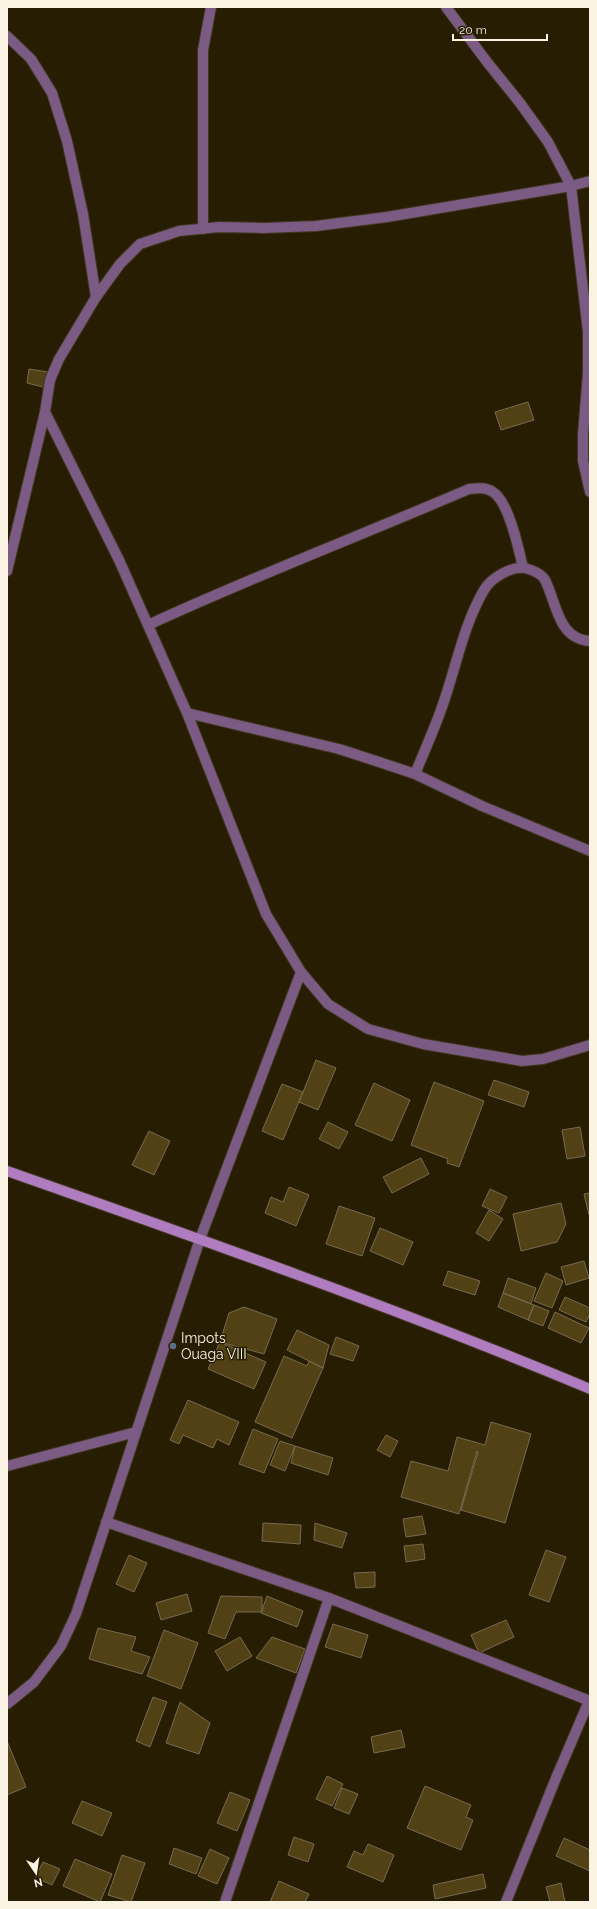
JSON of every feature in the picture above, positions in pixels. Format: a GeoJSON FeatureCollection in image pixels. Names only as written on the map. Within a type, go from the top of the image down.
{"type":"FeatureCollection","features":[{"type":"Feature","properties":{"kind":"street"},"geometry":{"type":"LineString","coordinates":[[203,229],[203,50],[211,7]]}},
{"type":"Feature","properties":{"kind":"street"},"geometry":{"type":"LineString","coordinates":[[446,7],[548,142],[571,186],[588,332],[588,373],[583,434],[583,461],[590,492]]}},
{"type":"Feature","properties":{"kind":"street"},"geometry":{"type":"LineString","coordinates":[[7,36],[31,60],[52,93],[67,141],[83,214],[96,296]]}},
{"type":"Feature","properties":{"kind":"street"},"geometry":{"type":"LineString","coordinates":[[7,571],[45,412],[50,380],[59,359],[96,296],[120,264],[140,244],[179,230],[316,226],[387,217],[571,186],[590,181]]}},
{"type":"Feature","properties":{"kind":"street"},"geometry":{"type":"LineString","coordinates":[[45,412],[118,560],[187,713],[266,914],[301,972],[328,1004],[368,1029],[423,1044],[522,1061],[543,1059],[590,1045]]}},
{"type":"Feature","properties":{"kind":"street"},"geometry":{"type":"LineString","coordinates":[[148,625],[254,578],[392,523],[469,489],[480,487],[494,492],[504,507],[515,536],[523,568]]}},
{"type":"Feature","properties":{"kind":"street"},"geometry":{"type":"LineString","coordinates":[[415,774],[442,707],[469,621],[485,590],[493,580],[502,574],[523,568],[534,571],[544,578],[561,620],[568,633],[579,641],[590,641]]}},
{"type":"Feature","properties":{"kind":"street"},"geometry":{"type":"LineString","coordinates":[[187,713],[339,749],[415,774],[482,806],[590,851]]}},
{"type":"Feature","properties":{"kind":"street"},"geometry":{"type":"LineString","coordinates":[[7,1704],[34,1682],[61,1646],[76,1614],[200,1239],[301,972]]}},
{"type":"Feature","properties":{"kind":"street"},"geometry":{"type":"LineString","coordinates":[[7,1171],[200,1239],[387,1308],[590,1389]]}},
{"type":"Feature","properties":{"kind":"street"},"geometry":{"type":"LineString","coordinates":[[7,1466],[136,1432]]}},
{"type":"Feature","properties":{"kind":"street"},"geometry":{"type":"LineString","coordinates":[[106,1522],[329,1598],[590,1701],[556,1778],[506,1902]]}},
{"type":"Feature","properties":{"kind":"street"},"geometry":{"type":"LineString","coordinates":[[225,1902],[329,1598]]}},
{"type":"Feature","properties":{"kind":"building"},"geometry":{"type":"Polygon","coordinates":[[[29,369],[48,372],[47,388],[27,383],[29,369]]]}},
{"type":"Feature","properties":{"kind":"building"},"geometry":{"type":"Polygon","coordinates":[[[528,402],[534,420],[501,430],[495,412],[528,402]]]}},
{"type":"Feature","properties":{"kind":"building"},"geometry":{"type":"Polygon","coordinates":[[[316,1060],[336,1068],[318,1110],[299,1102],[316,1060]]]}},
{"type":"Feature","properties":{"kind":"building"},"geometry":{"type":"Polygon","coordinates":[[[494,1080],[529,1092],[524,1107],[488,1095],[494,1080]]]}},
{"type":"Feature","properties":{"kind":"building"},"geometry":{"type":"Polygon","coordinates":[[[434,1082],[484,1101],[459,1167],[447,1163],[448,1159],[411,1145],[434,1082]]]}},
{"type":"Feature","properties":{"kind":"building"},"geometry":{"type":"Polygon","coordinates":[[[374,1083],[410,1100],[392,1141],[355,1125],[374,1083]]]}},
{"type":"Feature","properties":{"kind":"building"},"geometry":{"type":"Polygon","coordinates":[[[282,1084],[303,1092],[283,1140],[262,1131],[282,1084]]]}},
{"type":"Feature","properties":{"kind":"building"},"geometry":{"type":"Polygon","coordinates":[[[328,1122],[348,1132],[339,1149],[319,1139],[328,1122]]]}},
{"type":"Feature","properties":{"kind":"building"},"geometry":{"type":"Polygon","coordinates":[[[580,1127],[585,1156],[567,1159],[562,1130],[580,1127]]]}},
{"type":"Feature","properties":{"kind":"building"},"geometry":{"type":"Polygon","coordinates":[[[149,1131],[170,1141],[154,1175],[132,1165],[149,1131]]]}},
{"type":"Feature","properties":{"kind":"building"},"geometry":{"type":"Polygon","coordinates":[[[421,1158],[429,1174],[392,1193],[383,1177],[421,1158]]]}},
{"type":"Feature","properties":{"kind":"building"},"geometry":{"type":"Polygon","coordinates":[[[289,1187],[309,1195],[296,1226],[265,1213],[271,1197],[283,1202],[289,1187]]]}},
{"type":"Feature","properties":{"kind":"building"},"geometry":{"type":"Polygon","coordinates":[[[490,1189],[507,1197],[499,1213],[482,1206],[490,1189]]]}},
{"type":"Feature","properties":{"kind":"building"},"geometry":{"type":"Polygon","coordinates":[[[590,1193],[590,1215],[589,1215],[584,1194],[590,1193]]]}},
{"type":"Feature","properties":{"kind":"building"},"geometry":{"type":"Polygon","coordinates":[[[561,1203],[566,1224],[557,1242],[521,1251],[513,1214],[561,1203]]]}},
{"type":"Feature","properties":{"kind":"building"},"geometry":{"type":"Polygon","coordinates":[[[339,1206],[375,1218],[362,1256],[326,1244],[339,1206]]]}},
{"type":"Feature","properties":{"kind":"building"},"geometry":{"type":"Polygon","coordinates":[[[489,1210],[503,1219],[489,1241],[476,1233],[489,1210]]]}},
{"type":"Feature","properties":{"kind":"building"},"geometry":{"type":"Polygon","coordinates":[[[380,1228],[413,1242],[403,1265],[370,1251],[380,1228]]]}},
{"type":"Feature","properties":{"kind":"building"},"geometry":{"type":"Polygon","coordinates":[[[584,1261],[589,1278],[566,1285],[561,1267],[584,1261]]]}},
{"type":"Feature","properties":{"kind":"building"},"geometry":{"type":"Polygon","coordinates":[[[448,1271],[480,1281],[475,1295],[443,1285],[448,1271]]]}},
{"type":"Feature","properties":{"kind":"building"},"geometry":{"type":"Polygon","coordinates":[[[546,1273],[563,1281],[552,1308],[534,1301],[546,1273]]]}},
{"type":"Feature","properties":{"kind":"building"},"geometry":{"type":"Polygon","coordinates":[[[508,1278],[536,1288],[531,1304],[503,1293],[508,1278]]]}},
{"type":"Feature","properties":{"kind":"building"},"geometry":{"type":"Polygon","coordinates":[[[503,1293],[534,1305],[528,1320],[498,1307],[503,1293]]]}},
{"type":"Feature","properties":{"kind":"building"},"geometry":{"type":"Polygon","coordinates":[[[565,1297],[590,1308],[590,1314],[586,1322],[559,1310],[565,1297]]]}},
{"type":"Feature","properties":{"kind":"building"},"geometry":{"type":"Polygon","coordinates":[[[534,1305],[549,1311],[543,1326],[528,1320],[534,1305]]]}},
{"type":"Feature","properties":{"kind":"building"},"geometry":{"type":"Polygon","coordinates":[[[244,1307],[277,1319],[264,1354],[220,1342],[229,1313],[244,1307]]]}},
{"type":"Feature","properties":{"kind":"building"},"geometry":{"type":"Polygon","coordinates":[[[555,1312],[589,1328],[581,1343],[548,1328],[555,1312]]]}},
{"type":"Feature","properties":{"kind":"building"},"geometry":{"type":"Polygon","coordinates":[[[297,1330],[329,1345],[323,1368],[287,1350],[297,1330]]]}},
{"type":"Feature","properties":{"kind":"building"},"geometry":{"type":"Polygon","coordinates":[[[336,1337],[359,1346],[353,1361],[330,1354],[336,1337]]]}},
{"type":"Feature","properties":{"kind":"building"},"geometry":{"type":"Polygon","coordinates":[[[220,1342],[266,1362],[254,1389],[208,1369],[220,1342]]]}},
{"type":"Feature","properties":{"kind":"building"},"geometry":{"type":"Polygon","coordinates":[[[284,1356],[307,1366],[309,1361],[323,1368],[292,1438],[255,1422],[284,1356]]]}},
{"type":"Feature","properties":{"kind":"building"},"geometry":{"type":"Polygon","coordinates":[[[188,1400],[239,1422],[229,1445],[217,1439],[213,1448],[183,1435],[179,1444],[170,1440],[188,1400]]]}},
{"type":"Feature","properties":{"kind":"building"},"geometry":{"type":"Polygon","coordinates":[[[491,1422],[531,1434],[505,1523],[461,1510],[478,1452],[477,1451],[459,1514],[401,1497],[411,1461],[448,1471],[457,1437],[485,1445],[491,1422]]]}},
{"type":"Feature","properties":{"kind":"building"},"geometry":{"type":"Polygon","coordinates":[[[253,1429],[278,1439],[264,1473],[239,1464],[253,1429]]]}},
{"type":"Feature","properties":{"kind":"building"},"geometry":{"type":"Polygon","coordinates":[[[386,1435],[398,1441],[390,1457],[377,1450],[386,1435]]]}},
{"type":"Feature","properties":{"kind":"building"},"geometry":{"type":"Polygon","coordinates":[[[280,1441],[295,1446],[285,1471],[270,1465],[280,1441]]]}},
{"type":"Feature","properties":{"kind":"building"},"geometry":{"type":"Polygon","coordinates":[[[295,1446],[333,1458],[328,1475],[291,1463],[295,1446]]]}},
{"type":"Feature","properties":{"kind":"building"},"geometry":{"type":"Polygon","coordinates":[[[422,1516],[426,1534],[406,1537],[403,1519],[422,1516]]]}},
{"type":"Feature","properties":{"kind":"building"},"geometry":{"type":"Polygon","coordinates":[[[263,1523],[301,1525],[300,1544],[262,1541],[263,1523]]]}},
{"type":"Feature","properties":{"kind":"building"},"geometry":{"type":"Polygon","coordinates":[[[315,1523],[347,1533],[342,1548],[314,1540],[315,1523]]]}},
{"type":"Feature","properties":{"kind":"building"},"geometry":{"type":"Polygon","coordinates":[[[423,1544],[425,1559],[406,1562],[404,1546],[423,1544]]]}},
{"type":"Feature","properties":{"kind":"building"},"geometry":{"type":"Polygon","coordinates":[[[546,1550],[566,1557],[549,1602],[529,1595],[546,1550]]]}},
{"type":"Feature","properties":{"kind":"building"},"geometry":{"type":"Polygon","coordinates":[[[129,1555],[147,1563],[134,1592],[116,1584],[129,1555]]]}},
{"type":"Feature","properties":{"kind":"building"},"geometry":{"type":"Polygon","coordinates":[[[375,1572],[375,1587],[356,1588],[354,1573],[375,1572]]]}},
{"type":"Feature","properties":{"kind":"building"},"geometry":{"type":"Polygon","coordinates":[[[187,1594],[192,1611],[161,1620],[156,1603],[187,1594]]]}},
{"type":"Feature","properties":{"kind":"building"},"geometry":{"type":"Polygon","coordinates":[[[221,1596],[262,1597],[262,1612],[236,1612],[225,1639],[208,1633],[221,1596]]]}},
{"type":"Feature","properties":{"kind":"building"},"geometry":{"type":"Polygon","coordinates":[[[267,1596],[303,1611],[297,1627],[261,1613],[267,1596]]]}},
{"type":"Feature","properties":{"kind":"building"},"geometry":{"type":"Polygon","coordinates":[[[506,1620],[514,1637],[479,1653],[471,1635],[506,1620]]]}},
{"type":"Feature","properties":{"kind":"building"},"geometry":{"type":"Polygon","coordinates":[[[333,1624],[368,1635],[361,1658],[325,1647],[333,1624]]]}},
{"type":"Feature","properties":{"kind":"building"},"geometry":{"type":"Polygon","coordinates":[[[98,1628],[136,1637],[131,1651],[150,1657],[142,1674],[89,1659],[98,1628]]]}},
{"type":"Feature","properties":{"kind":"building"},"geometry":{"type":"Polygon","coordinates":[[[164,1630],[198,1643],[181,1689],[147,1676],[164,1630]]]}},
{"type":"Feature","properties":{"kind":"building"},"geometry":{"type":"Polygon","coordinates":[[[240,1637],[252,1656],[227,1671],[215,1651],[240,1637]]]}},
{"type":"Feature","properties":{"kind":"building"},"geometry":{"type":"Polygon","coordinates":[[[272,1637],[305,1649],[296,1673],[256,1658],[272,1637]]]}},
{"type":"Feature","properties":{"kind":"building"},"geometry":{"type":"Polygon","coordinates":[[[153,1697],[167,1702],[150,1747],[136,1741],[153,1697]]]}},
{"type":"Feature","properties":{"kind":"building"},"geometry":{"type":"Polygon","coordinates":[[[180,1702],[210,1723],[199,1754],[166,1743],[180,1702]]]}},
{"type":"Feature","properties":{"kind":"building"},"geometry":{"type":"Polygon","coordinates":[[[401,1730],[405,1747],[374,1753],[371,1737],[401,1730]]]}},
{"type":"Feature","properties":{"kind":"building"},"geometry":{"type":"Polygon","coordinates":[[[7,1741],[26,1787],[7,1795],[7,1741]]]}},
{"type":"Feature","properties":{"kind":"building"},"geometry":{"type":"Polygon","coordinates":[[[327,1776],[343,1784],[332,1806],[316,1799],[327,1776]]]}},
{"type":"Feature","properties":{"kind":"building"},"geometry":{"type":"Polygon","coordinates":[[[425,1786],[471,1805],[466,1817],[473,1820],[461,1850],[407,1828],[425,1786]]]}},
{"type":"Feature","properties":{"kind":"building"},"geometry":{"type":"Polygon","coordinates":[[[342,1788],[358,1794],[349,1814],[334,1808],[342,1788]]]}},
{"type":"Feature","properties":{"kind":"building"},"geometry":{"type":"Polygon","coordinates":[[[230,1792],[250,1800],[237,1831],[217,1823],[230,1792]]]}},
{"type":"Feature","properties":{"kind":"building"},"geometry":{"type":"Polygon","coordinates":[[[82,1801],[112,1813],[102,1836],[72,1823],[82,1801]]]}},
{"type":"Feature","properties":{"kind":"building"},"geometry":{"type":"Polygon","coordinates":[[[294,1837],[314,1844],[308,1862],[288,1855],[294,1837]]]}},
{"type":"Feature","properties":{"kind":"building"},"geometry":{"type":"Polygon","coordinates":[[[564,1838],[590,1850],[590,1871],[556,1856],[564,1838]]]}},
{"type":"Feature","properties":{"kind":"building"},"geometry":{"type":"Polygon","coordinates":[[[368,1844],[394,1855],[383,1882],[347,1867],[354,1851],[363,1855],[368,1844]]]}},
{"type":"Feature","properties":{"kind":"building"},"geometry":{"type":"Polygon","coordinates":[[[174,1848],[202,1858],[196,1874],[169,1864],[174,1848]]]}},
{"type":"Feature","properties":{"kind":"building"},"geometry":{"type":"Polygon","coordinates":[[[210,1849],[229,1858],[217,1884],[198,1876],[210,1849]]]}},
{"type":"Feature","properties":{"kind":"building"},"geometry":{"type":"Polygon","coordinates":[[[122,1855],[145,1863],[131,1902],[108,1895],[122,1855]]]}},
{"type":"Feature","properties":{"kind":"building"},"geometry":{"type":"Polygon","coordinates":[[[75,1859],[112,1874],[100,1902],[63,1886],[75,1859]]]}},
{"type":"Feature","properties":{"kind":"building"},"geometry":{"type":"Polygon","coordinates":[[[43,1862],[60,1869],[52,1885],[35,1877],[43,1862]]]}},
{"type":"Feature","properties":{"kind":"building"},"geometry":{"type":"Polygon","coordinates":[[[483,1874],[486,1888],[435,1899],[433,1885],[483,1874]]]}},
{"type":"Feature","properties":{"kind":"building"},"geometry":{"type":"Polygon","coordinates":[[[279,1881],[309,1894],[305,1902],[270,1902],[279,1881]]]}},
{"type":"Feature","properties":{"kind":"building"},"geometry":{"type":"Polygon","coordinates":[[[561,1883],[565,1902],[550,1902],[546,1887],[561,1883]]]}},
{"type":"Feature","properties":{"kind":"place","name":"Impots Ouaga VIII"},"geometry":{"type":"Point","coordinates":[173,1346]}}]}
